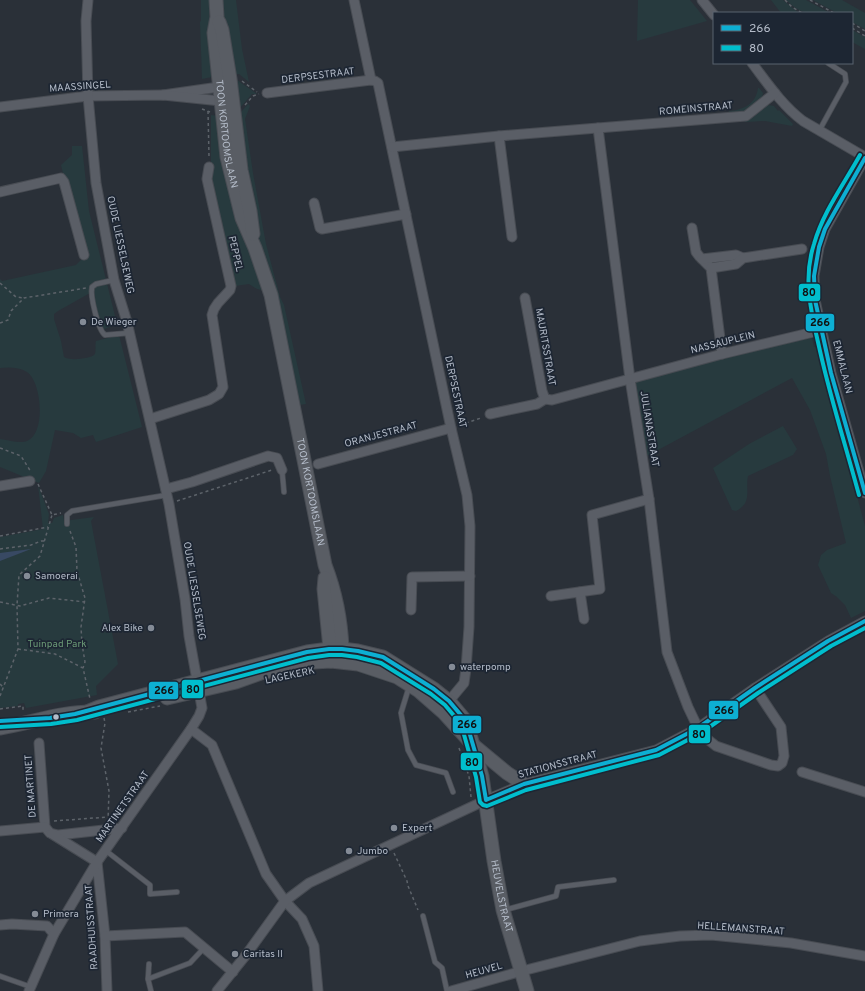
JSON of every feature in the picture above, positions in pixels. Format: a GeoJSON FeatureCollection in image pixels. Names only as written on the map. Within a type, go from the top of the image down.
{"type":"FeatureCollection","features":[{"type":"Feature","properties":{"kind":"street","name":"OUDE LIESSELSEWEG"},"geometry":{"type":"LineString","coordinates":[[88,0],[86,21],[88,96],[96,183],[114,280],[129,333],[167,496],[185,599],[189,636],[199,687]]}},
{"type":"Feature","properties":{"kind":"street","name":"TOON KORTOOMSLAAN"},"geometry":{"type":"LineString","coordinates":[[216,0],[217,17],[214,33],[219,87],[233,111],[241,170],[250,211],[255,248]]}},
{"type":"Feature","properties":{"kind":"street","name":"DERPSESTRAAT"},"geometry":{"type":"LineString","coordinates":[[354,0],[370,80]]}},
{"type":"Feature","properties":{"kind":"street"},"geometry":{"type":"LineString","coordinates":[[702,0],[713,14]]}},
{"type":"Feature","properties":{"kind":"street","name":"TOON KORTOOMSLAAN"},"geometry":{"type":"LineString","coordinates":[[217,17],[222,30],[230,79],[226,97],[227,157],[242,218],[255,248],[272,295],[325,565],[331,581],[340,629],[342,649]]}},
{"type":"Feature","properties":{"kind":"street"},"geometry":{"type":"LineString","coordinates":[[753,64],[786,107],[795,115],[865,158]]}},
{"type":"Feature","properties":{"kind":"street","name":"DERPSESTRAAT"},"geometry":{"type":"LineString","coordinates":[[267,93],[370,80],[378,83],[451,428],[467,495],[470,526],[470,576],[469,628],[466,669],[464,683],[449,701]]}},
{"type":"Feature","properties":{"kind":"street","name":"MAASSINGEL"},"geometry":{"type":"LineString","coordinates":[[163,95],[219,87]]}},
{"type":"Feature","properties":{"kind":"street","name":"ROMEINSTRAAT"},"geometry":{"type":"LineString","coordinates":[[392,147],[499,136],[746,116],[775,93]]}},
{"type":"Feature","properties":{"kind":"street","name":"MAASSINGEL"},"geometry":{"type":"LineString","coordinates":[[0,107],[88,96],[163,95],[226,97]]}},
{"type":"Feature","properties":{"kind":"street","name":"JULIANASTRAAT"},"geometry":{"type":"LineString","coordinates":[[598,128],[630,379],[649,499],[667,652],[688,708],[698,728],[706,738],[716,746],[771,766],[778,766],[782,763],[784,756],[781,727],[755,688]]}},
{"type":"Feature","properties":{"kind":"street"},"geometry":{"type":"LineString","coordinates":[[499,136],[512,237]]}},
{"type":"Feature","properties":{"kind":"street","name":"EMMALAAN"},"geometry":{"type":"LineString","coordinates":[[865,158],[825,229],[819,247],[814,276],[815,300],[837,394],[865,493]]}},
{"type":"Feature","properties":{"kind":"street","name":"PEPPEL"},"geometry":{"type":"LineString","coordinates":[[150,419],[209,400],[219,394],[223,387],[212,315],[214,309],[230,290],[231,286],[207,179],[210,167]]}},
{"type":"Feature","properties":{"kind":"street"},"geometry":{"type":"LineString","coordinates":[[0,192],[61,178],[64,182],[84,255]]}},
{"type":"Feature","properties":{"kind":"street"},"geometry":{"type":"LineString","coordinates":[[314,203],[320,228],[322,229],[406,214]]}},
{"type":"Feature","properties":{"kind":"street"},"geometry":{"type":"LineString","coordinates":[[692,228],[696,252],[711,268],[722,354]]}},
{"type":"Feature","properties":{"kind":"street"},"geometry":{"type":"LineString","coordinates":[[702,259],[736,255],[743,258],[802,249]]}},
{"type":"Feature","properties":{"kind":"street"},"geometry":{"type":"LineString","coordinates":[[711,268],[736,264],[743,258]]}},
{"type":"Feature","properties":{"kind":"street","name":"MAURITSSTRAAT"},"geometry":{"type":"LineString","coordinates":[[525,298],[542,391],[545,399]]}},
{"type":"Feature","properties":{"kind":"street","name":"NASSAUPLEIN"},"geometry":{"type":"LineString","coordinates":[[630,379],[722,354],[822,330]]}},
{"type":"Feature","properties":{"kind":"street","name":"MAURITSSTRAAT"},"geometry":{"type":"LineString","coordinates":[[490,414],[537,404],[545,399],[552,400],[630,379]]}},
{"type":"Feature","properties":{"kind":"street","name":"ORANJESTRAAT"},"geometry":{"type":"LineString","coordinates":[[318,464],[451,428]]}},
{"type":"Feature","properties":{"kind":"street"},"geometry":{"type":"LineString","coordinates":[[167,496],[192,482],[268,456],[277,458],[282,470]]}},
{"type":"Feature","properties":{"kind":"street"},"geometry":{"type":"LineString","coordinates":[[0,486],[30,481]]}},
{"type":"Feature","properties":{"kind":"street"},"geometry":{"type":"LineString","coordinates":[[552,596],[600,589],[592,515],[649,499]]}},
{"type":"Feature","properties":{"kind":"street"},"geometry":{"type":"LineString","coordinates":[[325,565],[324,589],[330,655],[342,649]]}},
{"type":"Feature","properties":{"kind":"street"},"geometry":{"type":"LineString","coordinates":[[411,610],[412,577],[470,576]]}},
{"type":"Feature","properties":{"kind":"street"},"geometry":{"type":"LineString","coordinates":[[580,592],[584,619]]}},
{"type":"Feature","properties":{"kind":"street","name":"STATIONSSTRAAT"},"geometry":{"type":"LineString","coordinates":[[217,991],[233,972],[285,901],[309,883],[390,844],[524,784],[656,750],[698,728],[755,688],[828,641],[865,621]]}},
{"type":"Feature","properties":{"kind":"street","name":"LAGEKERK"},"geometry":{"type":"LineString","coordinates":[[342,649],[383,657],[449,701],[466,721],[482,776],[486,800]]}},
{"type":"Feature","properties":{"kind":"street","name":"LAGEKERK"},"geometry":{"type":"LineString","coordinates":[[42,719],[88,706],[101,713],[199,687],[236,682],[261,673],[314,662],[330,655],[397,677],[410,685],[436,706],[472,744]]}},
{"type":"Feature","properties":{"kind":"street","name":"MARTINETSTRAAT"},"geometry":{"type":"LineString","coordinates":[[30,989],[54,934],[97,862],[199,716],[202,708],[199,687]]}},
{"type":"Feature","properties":{"kind":"street"},"geometry":{"type":"LineString","coordinates":[[0,721],[42,719]]}},
{"type":"Feature","properties":{"kind":"street"},"geometry":{"type":"LineString","coordinates":[[0,728],[42,719]]}},
{"type":"Feature","properties":{"kind":"street"},"geometry":{"type":"LineString","coordinates":[[190,729],[212,745],[266,874],[285,901],[302,919],[314,946],[318,991]]}},
{"type":"Feature","properties":{"kind":"street","name":"DE MARTINET"},"geometry":{"type":"LineString","coordinates":[[39,743],[46,827]]}},
{"type":"Feature","properties":{"kind":"street"},"geometry":{"type":"LineString","coordinates":[[472,744],[507,773],[524,784]]}},
{"type":"Feature","properties":{"kind":"street"},"geometry":{"type":"LineString","coordinates":[[802,772],[865,792]]}},
{"type":"Feature","properties":{"kind":"street","name":"HEUVELSTRAAT"},"geometry":{"type":"LineString","coordinates":[[486,800],[494,861],[503,910],[527,991]]}},
{"type":"Feature","properties":{"kind":"street"},"geometry":{"type":"LineString","coordinates":[[0,831],[46,827],[58,835],[122,828]]}},
{"type":"Feature","properties":{"kind":"street"},"geometry":{"type":"LineString","coordinates":[[46,827],[97,862]]}},
{"type":"Feature","properties":{"kind":"street","name":"RAADHUISSTRAAT"},"geometry":{"type":"LineString","coordinates":[[97,862],[105,936],[107,991]]}},
{"type":"Feature","properties":{"kind":"street"},"geometry":{"type":"LineString","coordinates":[[0,925],[12,924],[47,926],[54,934]]}},
{"type":"Feature","properties":{"kind":"street"},"geometry":{"type":"LineString","coordinates":[[105,936],[185,932],[233,972]]}},
{"type":"Feature","properties":{"kind":"street","name":"HELLEMANSTRAAT"},"geometry":{"type":"LineString","coordinates":[[522,971],[640,941],[680,936],[712,935],[790,944],[865,956]]}},
{"type":"Feature","properties":{"kind":"street","name":"HEUVEL"},"geometry":{"type":"LineString","coordinates":[[452,991],[522,971]]}},
{"type":"Feature","properties":{"kind":"lane"},"geometry":{"type":"LineString","coordinates":[[819,131],[846,82],[845,74],[830,64]]}},
{"type":"Feature","properties":{"kind":"lane"},"geometry":{"type":"LineString","coordinates":[[114,280],[96,284],[92,287],[91,291],[99,326],[102,333],[108,336],[129,333]]}},
{"type":"Feature","properties":{"kind":"lane"},"geometry":{"type":"LineString","coordinates":[[282,470],[284,492]]}},
{"type":"Feature","properties":{"kind":"lane"},"geometry":{"type":"LineString","coordinates":[[67,524],[67,515],[72,511],[167,496]]}},
{"type":"Feature","properties":{"kind":"lane"},"geometry":{"type":"LineString","coordinates":[[410,685],[401,713],[408,750],[416,765],[446,774],[452,792]]}},
{"type":"Feature","properties":{"kind":"lane"},"geometry":{"type":"LineString","coordinates":[[105,850],[150,885],[150,894],[177,892]]}},
{"type":"Feature","properties":{"kind":"lane"},"geometry":{"type":"LineString","coordinates":[[503,910],[556,896],[558,887],[614,880]]}},
{"type":"Feature","properties":{"kind":"lane"},"geometry":{"type":"LineString","coordinates":[[424,916],[434,962],[442,968],[447,991]]}},
{"type":"Feature","properties":{"kind":"lane"},"geometry":{"type":"LineString","coordinates":[[148,979],[190,963],[204,948]]}},
{"type":"Feature","properties":{"kind":"lane"},"geometry":{"type":"LineString","coordinates":[[149,964],[148,979],[151,991]]}},
{"type":"Feature","properties":{"kind":"lane"},"geometry":{"type":"LineString","coordinates":[[0,976],[30,989]]}},
{"type":"Feature","properties":{"kind":"path"},"geometry":{"type":"LineString","coordinates":[[784,0],[800,12]]}},
{"type":"Feature","properties":{"kind":"path"},"geometry":{"type":"LineString","coordinates":[[810,0],[832,12]]}},
{"type":"Feature","properties":{"kind":"path"},"geometry":{"type":"LineString","coordinates":[[853,24],[865,31]]}},
{"type":"Feature","properties":{"kind":"path"},"geometry":{"type":"LineString","coordinates":[[853,29],[865,36]]}},
{"type":"Feature","properties":{"kind":"path"},"geometry":{"type":"LineString","coordinates":[[230,79],[238,78],[260,94],[253,96],[240,111],[233,111]]}},
{"type":"Feature","properties":{"kind":"path"},"geometry":{"type":"LineString","coordinates":[[208,111],[210,167]]}},
{"type":"Feature","properties":{"kind":"path"},"geometry":{"type":"LineString","coordinates":[[0,283],[16,297],[24,298],[84,287],[91,291]]}},
{"type":"Feature","properties":{"kind":"path"},"geometry":{"type":"LineString","coordinates":[[0,323],[8,320],[11,311],[24,298]]}},
{"type":"Feature","properties":{"kind":"path"},"geometry":{"type":"LineString","coordinates":[[451,428],[490,414]]}},
{"type":"Feature","properties":{"kind":"path"},"geometry":{"type":"LineString","coordinates":[[167,496],[272,470],[282,470]]}},
{"type":"Feature","properties":{"kind":"path"},"geometry":{"type":"LineString","coordinates":[[0,696],[18,649],[17,605],[19,575],[40,556],[52,515]]}},
{"type":"Feature","properties":{"kind":"path"},"geometry":{"type":"LineString","coordinates":[[67,524],[76,547],[77,571],[85,602],[82,644],[85,662],[83,668],[88,706]]}},
{"type":"Feature","properties":{"kind":"path"},"geometry":{"type":"LineString","coordinates":[[0,536],[48,527]]}},
{"type":"Feature","properties":{"kind":"path"},"geometry":{"type":"LineString","coordinates":[[0,549],[31,545],[41,541],[44,542]]}},
{"type":"Feature","properties":{"kind":"path"},"geometry":{"type":"LineString","coordinates":[[0,602],[26,605],[49,598],[85,602]]}},
{"type":"Feature","properties":{"kind":"path"},"geometry":{"type":"LineString","coordinates":[[18,649],[55,654],[83,668]]}},
{"type":"Feature","properties":{"kind":"path"},"geometry":{"type":"LineString","coordinates":[[0,684],[4,688]]}},
{"type":"Feature","properties":{"kind":"path"},"geometry":{"type":"LineString","coordinates":[[0,709],[23,706],[23,712]]}},
{"type":"Feature","properties":{"kind":"path"},"geometry":{"type":"LineString","coordinates":[[104,716],[105,723],[101,748],[109,791],[108,829]]}},
{"type":"Feature","properties":{"kind":"path"},"geometry":{"type":"LineString","coordinates":[[458,746],[469,776],[470,790],[474,806]]}},
{"type":"Feature","properties":{"kind":"path"},"geometry":{"type":"LineString","coordinates":[[46,827],[108,817]]}},
{"type":"Feature","properties":{"kind":"path"},"geometry":{"type":"LineString","coordinates":[[390,844],[407,881],[418,911],[424,916]]}},
{"type":"Feature","properties":{"kind":"green space"},"geometry":{"type":"Polygon","coordinates":[[[201,0],[209,0],[209,22],[214,73],[212,77],[202,79],[200,22],[201,0]]]}},
{"type":"Feature","properties":{"kind":"green space"},"geometry":{"type":"Polygon","coordinates":[[[222,0],[236,0],[242,49],[249,82],[239,74],[232,75],[222,0]]]}},
{"type":"Feature","properties":{"kind":"green space"},"geometry":{"type":"Polygon","coordinates":[[[638,0],[690,0],[707,21],[637,41],[638,0]]]}},
{"type":"Feature","properties":{"kind":"green space"},"geometry":{"type":"Polygon","coordinates":[[[771,0],[783,0],[798,12],[780,12],[771,0]]]}},
{"type":"Feature","properties":{"kind":"green space"},"geometry":{"type":"Polygon","coordinates":[[[786,0],[806,0],[828,12],[806,12],[797,9],[786,0]]]}},
{"type":"Feature","properties":{"kind":"green space"},"geometry":{"type":"Polygon","coordinates":[[[813,0],[842,0],[865,13],[865,29],[853,23],[853,12],[835,12],[813,0]]]}},
{"type":"Feature","properties":{"kind":"green space"},"geometry":{"type":"Polygon","coordinates":[[[853,31],[865,37],[865,49],[853,43],[853,31]]]}},
{"type":"Feature","properties":{"kind":"green space"},"geometry":{"type":"Polygon","coordinates":[[[233,80],[237,80],[257,94],[252,94],[239,109],[233,80]]]}},
{"type":"Feature","properties":{"kind":"green space"},"geometry":{"type":"Polygon","coordinates":[[[758,88],[763,93],[762,98],[744,112],[729,113],[729,111],[744,108],[752,102],[757,94],[758,88]]]}},
{"type":"Feature","properties":{"kind":"green space"},"geometry":{"type":"Polygon","coordinates":[[[248,104],[250,106],[245,119],[266,244],[280,297],[284,305],[306,404],[299,405],[255,223],[238,113],[241,112],[248,104]]]}},
{"type":"Feature","properties":{"kind":"green space"},"geometry":{"type":"Polygon","coordinates":[[[768,105],[774,106],[778,111],[779,110],[793,124],[792,126],[765,121],[745,122],[745,120],[752,118],[768,105]]]}},
{"type":"Feature","properties":{"kind":"green space"},"geometry":{"type":"Polygon","coordinates":[[[211,115],[218,116],[240,224],[262,290],[249,284],[235,286],[208,179],[211,167],[211,115]]]}},
{"type":"Feature","properties":{"kind":"green space"},"geometry":{"type":"Polygon","coordinates":[[[72,146],[82,146],[89,211],[117,324],[102,330],[90,293],[58,311],[54,314],[54,319],[64,357],[70,359],[80,359],[93,356],[95,354],[96,341],[119,335],[142,427],[96,442],[93,435],[81,438],[73,433],[55,430],[46,471],[39,483],[0,467],[0,439],[14,442],[27,441],[33,436],[37,429],[40,408],[36,386],[27,372],[21,369],[0,368],[0,279],[2,281],[76,265],[84,257],[61,165],[72,155],[72,146]]]}},
{"type":"Feature","properties":{"kind":"green space"},"geometry":{"type":"Polygon","coordinates":[[[812,338],[814,347],[817,346],[865,526],[865,611],[851,618],[845,605],[831,593],[818,565],[821,555],[827,550],[846,543],[826,454],[810,410],[792,378],[645,457],[635,385],[637,381],[731,355],[812,338]]]}},
{"type":"Feature","properties":{"kind":"green space"},"geometry":{"type":"Polygon","coordinates":[[[783,426],[797,449],[793,455],[748,476],[745,504],[736,511],[732,510],[713,468],[749,444],[783,426]]]}},
{"type":"Feature","properties":{"kind":"green space","name":"Tuinpad Park"},"geometry":{"type":"Polygon","coordinates":[[[38,485],[49,514],[48,523],[52,523],[54,518],[63,515],[64,521],[94,517],[91,521],[118,664],[96,686],[97,695],[26,708],[24,703],[18,704],[18,706],[0,708],[0,537],[43,529],[38,485]]]}},
{"type":"Feature","properties":{"kind":"water"},"geometry":{"type":"Polygon","coordinates":[[[31,549],[0,561],[0,553],[31,549]]]}},
{"type":"Feature","properties":{"kind":"transit line","name":"80"},"geometry":{"type":"LineString","coordinates":[[859,495],[824,369],[811,311],[809,271],[810,258],[814,244],[828,209],[860,155]]}},
{"type":"Feature","properties":{"kind":"transit line","name":"266"},"geometry":{"type":"LineString","coordinates":[[865,158],[825,229],[819,247],[814,276],[815,300],[831,373],[865,493]]}},
{"type":"Feature","properties":{"kind":"transit line","name":"266"},"geometry":{"type":"LineString","coordinates":[[0,721],[50,718],[75,714],[307,652],[329,649],[358,651],[383,657],[434,689],[449,701],[466,721],[482,776],[486,800],[524,784],[656,750],[698,728],[755,688],[828,641],[865,621]]}},
{"type":"Feature","properties":{"kind":"transit line","name":"80"},"geometry":{"type":"LineString","coordinates":[[0,727],[51,724],[77,720],[308,658],[329,655],[357,657],[381,663],[431,694],[445,705],[461,724],[476,777],[480,802],[487,806],[526,790],[659,755],[701,733],[758,693],[831,646],[865,628]]}},
{"type":"Feature","properties":{"kind":"place","name":"De Wieger"},"geometry":{"type":"Point","coordinates":[83,322]}},
{"type":"Feature","properties":{"kind":"place","name":"Samoerai"},"geometry":{"type":"Point","coordinates":[27,576]}},
{"type":"Feature","properties":{"kind":"place","name":"Alex Bike"},"geometry":{"type":"Point","coordinates":[151,628]}},
{"type":"Feature","properties":{"kind":"place","name":"waterpomp"},"geometry":{"type":"Point","coordinates":[452,667]}},
{"type":"Feature","properties":{"kind":"place","name":"Expert"},"geometry":{"type":"Point","coordinates":[394,828]}},
{"type":"Feature","properties":{"kind":"place","name":"Jumbo"},"geometry":{"type":"Point","coordinates":[349,851]}},
{"type":"Feature","properties":{"kind":"place","name":"Primera"},"geometry":{"type":"Point","coordinates":[35,914]}},
{"type":"Feature","properties":{"kind":"place","name":"Caritas II"},"geometry":{"type":"Point","coordinates":[235,954]}}]}
